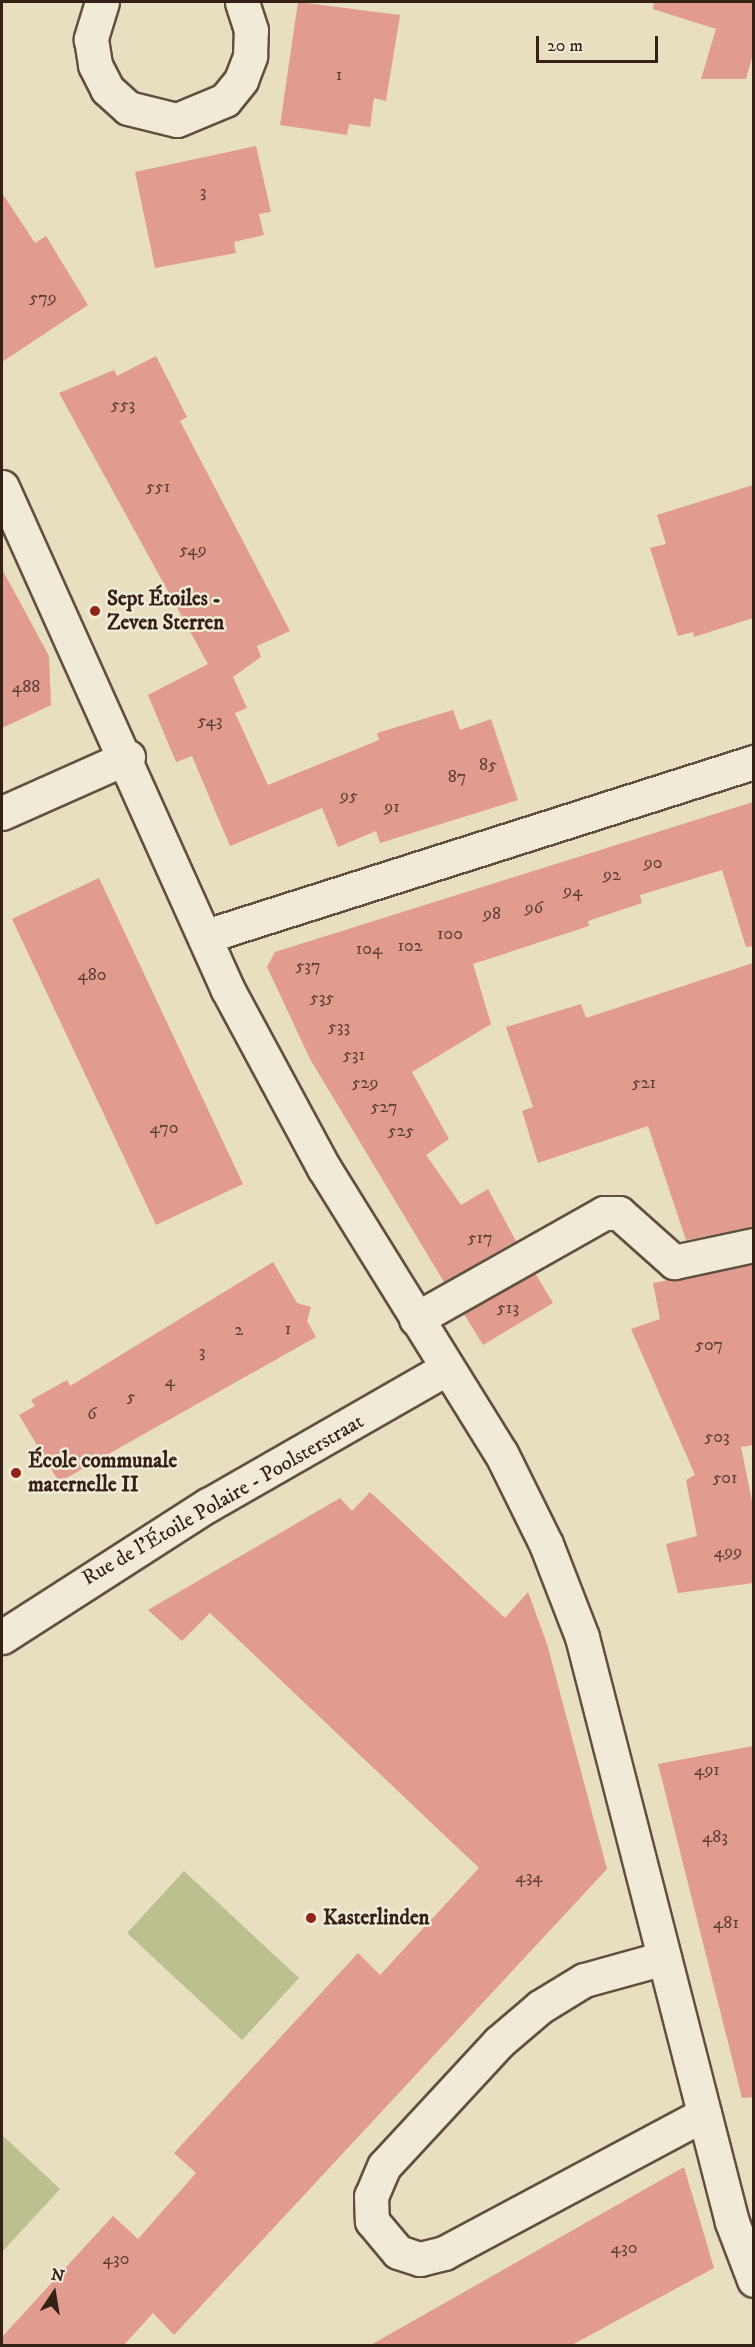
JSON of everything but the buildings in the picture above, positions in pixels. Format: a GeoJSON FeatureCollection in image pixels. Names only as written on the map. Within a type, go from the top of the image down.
{"type":"FeatureCollection","features":[{"type":"Feature","properties":{"kind":"street"},"geometry":{"type":"LineString","coordinates":[[102,2],[91,39],[95,65],[107,89],[128,108],[177,120],[225,100],[241,80],[250,56],[251,30],[242,2]]}},
{"type":"Feature","properties":{"kind":"street"},"geometry":{"type":"LineString","coordinates":[[2,487],[128,757],[228,990],[324,1168],[506,1463],[546,1544],[582,1637],[732,2222],[753,2280]]}},
{"type":"Feature","properties":{"kind":"street"},"geometry":{"type":"LineString","coordinates":[[2,813],[128,757]]}},
{"type":"Feature","properties":{"kind":"street"},"geometry":{"type":"LineString","coordinates":[[206,936],[753,762]]}},
{"type":"Feature","properties":{"kind":"street"},"geometry":{"type":"LineString","coordinates":[[416,1319],[604,1213],[619,1213],[674,1262],[753,1245]]}},
{"type":"Feature","properties":{"kind":"street","name":"Rue de l'Étoile Polaire - Poolsterstraat"},"geometry":{"type":"LineString","coordinates":[[2,1637],[198,1511],[447,1368]]}},
{"type":"Feature","properties":{"kind":"street"},"geometry":{"type":"LineString","coordinates":[[664,1958],[584,1980],[540,2007],[499,2042],[384,2166],[371,2196],[372,2220],[398,2252],[420,2259],[444,2253],[704,2114]]}},
{"type":"Feature","properties":{"kind":"green space"},"geometry":{"type":"Polygon","coordinates":[[[184,1871],[299,1978],[242,2040],[127,1933],[184,1871]]]}},
{"type":"Feature","properties":{"kind":"green space"},"geometry":{"type":"Polygon","coordinates":[[[2,2135],[60,2189],[2,2252],[2,2135]]]}},
{"type":"Feature","properties":{"kind":"place","name":"Sept Étoiles - Zeven Sterren"},"geometry":{"type":"Point","coordinates":[95,611]}},
{"type":"Feature","properties":{"kind":"place","name":"École communale maternelle II"},"geometry":{"type":"Point","coordinates":[16,1473]}},
{"type":"Feature","properties":{"kind":"place","name":"Kasterlinden"},"geometry":{"type":"Point","coordinates":[311,1918]}}]}
